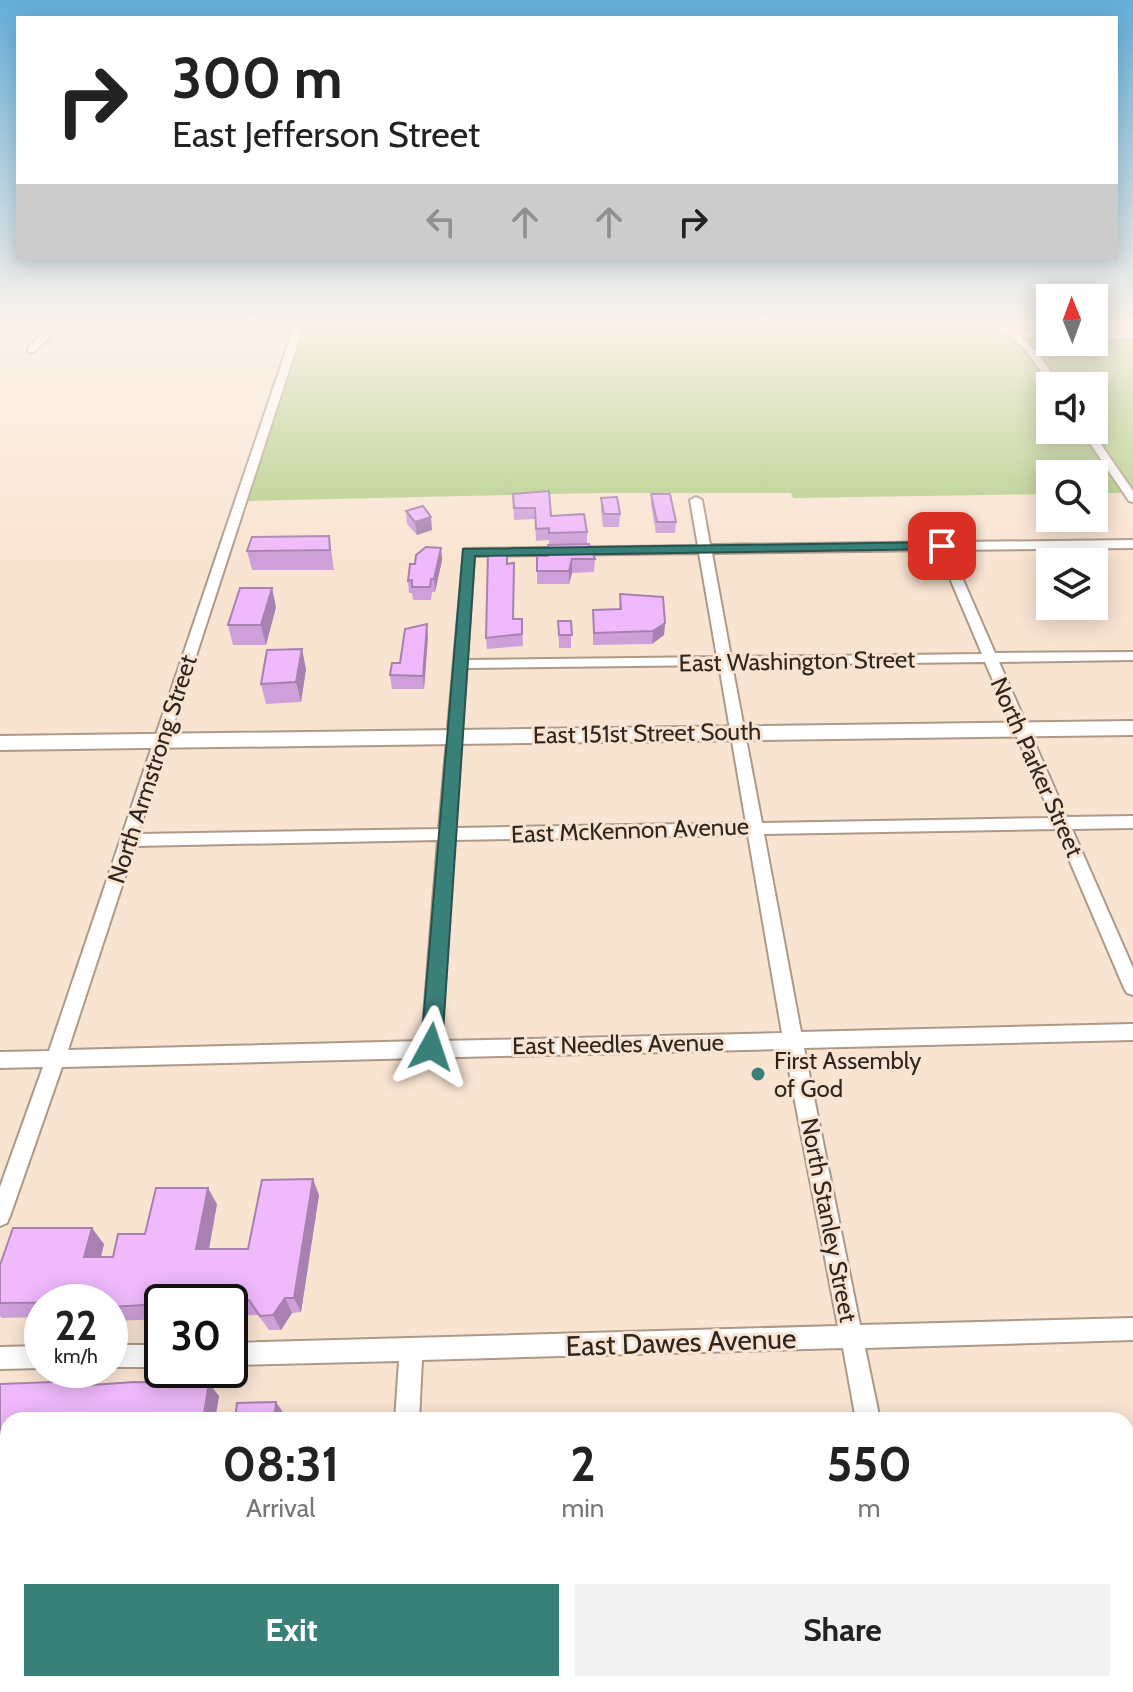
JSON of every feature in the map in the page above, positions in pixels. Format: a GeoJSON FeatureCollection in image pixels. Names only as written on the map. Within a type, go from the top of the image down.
{"type":"FeatureCollection","features":[{"type":"Feature","properties":{"kind":"main road","name":"East 151st Street South"},"geometry":{"type":"LineString","coordinates":[[0,743],[1133,728]]}},
{"type":"Feature","properties":{"kind":"street","name":"North Armstrong Street"},"geometry":{"type":"LineString","coordinates":[[0,1216],[56,1058],[274,400]]}},
{"type":"Feature","properties":{"kind":"street"},"geometry":{"type":"LineString","coordinates":[[1096,444],[1133,499]]}},
{"type":"Feature","properties":{"kind":"street","name":"North Stanley Street"},"geometry":{"type":"LineString","coordinates":[[696,500],[793,1041],[866,1412]]}},
{"type":"Feature","properties":{"kind":"street"},"geometry":{"type":"LineString","coordinates":[[431,1047],[468,552],[1133,544]]}},
{"type":"Feature","properties":{"kind":"street","name":"North Parker Street"},"geometry":{"type":"LineString","coordinates":[[942,546],[1133,988]]}},
{"type":"Feature","properties":{"kind":"street","name":"East Washington Street"},"geometry":{"type":"LineString","coordinates":[[461,664],[1133,656]]}},
{"type":"Feature","properties":{"kind":"street","name":"East McKennon Avenue"},"geometry":{"type":"LineString","coordinates":[[128,840],[1133,822]]}},
{"type":"Feature","properties":{"kind":"street","name":"East Needles Avenue"},"geometry":{"type":"LineString","coordinates":[[0,1060],[1133,1032]]}},
{"type":"Feature","properties":{"kind":"street","name":"East Dawes Avenue"},"geometry":{"type":"LineString","coordinates":[[248,1354],[411,1352],[1133,1329]]}},
{"type":"Feature","properties":{"kind":"street"},"geometry":{"type":"LineString","coordinates":[[407,1412],[411,1352]]}},
{"type":"Feature","properties":{"kind":"street"},"geometry":{"type":"LineString","coordinates":[[0,1358],[24,1357]]}},
{"type":"Feature","properties":{"kind":"green space"},"geometry":{"type":"Polygon","coordinates":[[[278,400],[1036,400],[1036,444],[1108,444],[1108,400],[1133,400],[1133,497],[1128,493],[1108,493],[1108,460],[1036,460],[1036,494],[793,498],[791,493],[598,493],[248,501],[278,400]]]}},
{"type":"Feature","properties":{"kind":"building"},"geometry":{"type":"Polygon","coordinates":[[[549,491],[551,516],[584,514],[587,532],[549,533],[549,528],[536,529],[535,508],[514,508],[513,494],[549,491]]]}},
{"type":"Feature","properties":{"kind":"building"},"geometry":{"type":"Polygon","coordinates":[[[651,494],[670,494],[676,522],[657,522],[651,494]]]}},
{"type":"Feature","properties":{"kind":"building"},"geometry":{"type":"Polygon","coordinates":[[[617,497],[620,514],[604,514],[601,498],[617,497]]]}},
{"type":"Feature","properties":{"kind":"building"},"geometry":{"type":"Polygon","coordinates":[[[423,506],[431,517],[415,522],[406,511],[423,506]]]}},
{"type":"Feature","properties":{"kind":"building"},"geometry":{"type":"Polygon","coordinates":[[[329,536],[330,550],[247,551],[252,537],[329,536]]]}},
{"type":"Feature","properties":{"kind":"building"},"geometry":{"type":"Polygon","coordinates":[[[589,544],[595,559],[572,559],[569,571],[537,571],[537,556],[548,556],[548,545],[589,544]]]}},
{"type":"Feature","properties":{"kind":"building"},"geometry":{"type":"Polygon","coordinates":[[[426,547],[441,548],[434,579],[431,579],[430,587],[412,587],[412,580],[408,581],[410,564],[415,564],[416,555],[426,547]]]}},
{"type":"Feature","properties":{"kind":"building"},"geometry":{"type":"Polygon","coordinates":[[[507,551],[507,564],[514,563],[513,619],[522,619],[522,634],[486,638],[488,552],[507,551]]]}},
{"type":"Feature","properties":{"kind":"building"},"geometry":{"type":"Polygon","coordinates":[[[240,588],[272,588],[261,625],[228,625],[240,588]]]}},
{"type":"Feature","properties":{"kind":"building"},"geometry":{"type":"Polygon","coordinates":[[[620,594],[663,597],[665,623],[653,631],[594,633],[593,610],[621,609],[620,594]]]}},
{"type":"Feature","properties":{"kind":"building"},"geometry":{"type":"Polygon","coordinates":[[[558,621],[571,621],[572,635],[559,635],[558,621]]]}},
{"type":"Feature","properties":{"kind":"building"},"geometry":{"type":"Polygon","coordinates":[[[427,624],[423,676],[390,675],[392,663],[400,663],[405,629],[427,624]]]}},
{"type":"Feature","properties":{"kind":"building"},"geometry":{"type":"Polygon","coordinates":[[[302,649],[296,682],[261,684],[267,650],[302,649]]]}},
{"type":"Feature","properties":{"kind":"building"},"geometry":{"type":"Polygon","coordinates":[[[313,1179],[294,1298],[285,1298],[273,1315],[260,1316],[248,1300],[248,1284],[144,1284],[144,1305],[128,1306],[128,1284],[24,1284],[24,1303],[0,1303],[0,1265],[13,1228],[92,1228],[84,1257],[113,1257],[118,1234],[145,1234],[156,1188],[208,1188],[196,1249],[248,1249],[262,1180],[313,1179]]]}},
{"type":"Feature","properties":{"kind":"building"},"geometry":{"type":"Polygon","coordinates":[[[128,1382],[144,1382],[144,1388],[208,1388],[204,1412],[0,1412],[0,1384],[24,1383],[24,1388],[128,1388],[128,1382]]]}},
{"type":"Feature","properties":{"kind":"building"},"geometry":{"type":"Polygon","coordinates":[[[276,1402],[275,1412],[236,1412],[237,1403],[276,1402]]]}},
{"type":"Feature","properties":{"kind":"place","name":"First Assembly of God"},"geometry":{"type":"Point","coordinates":[758,1074]}},
{"type":"Feature","properties":{"kind":"route"},"geometry":{"type":"LineString","coordinates":[[431,1047],[468,552],[942,546]]}}]}
